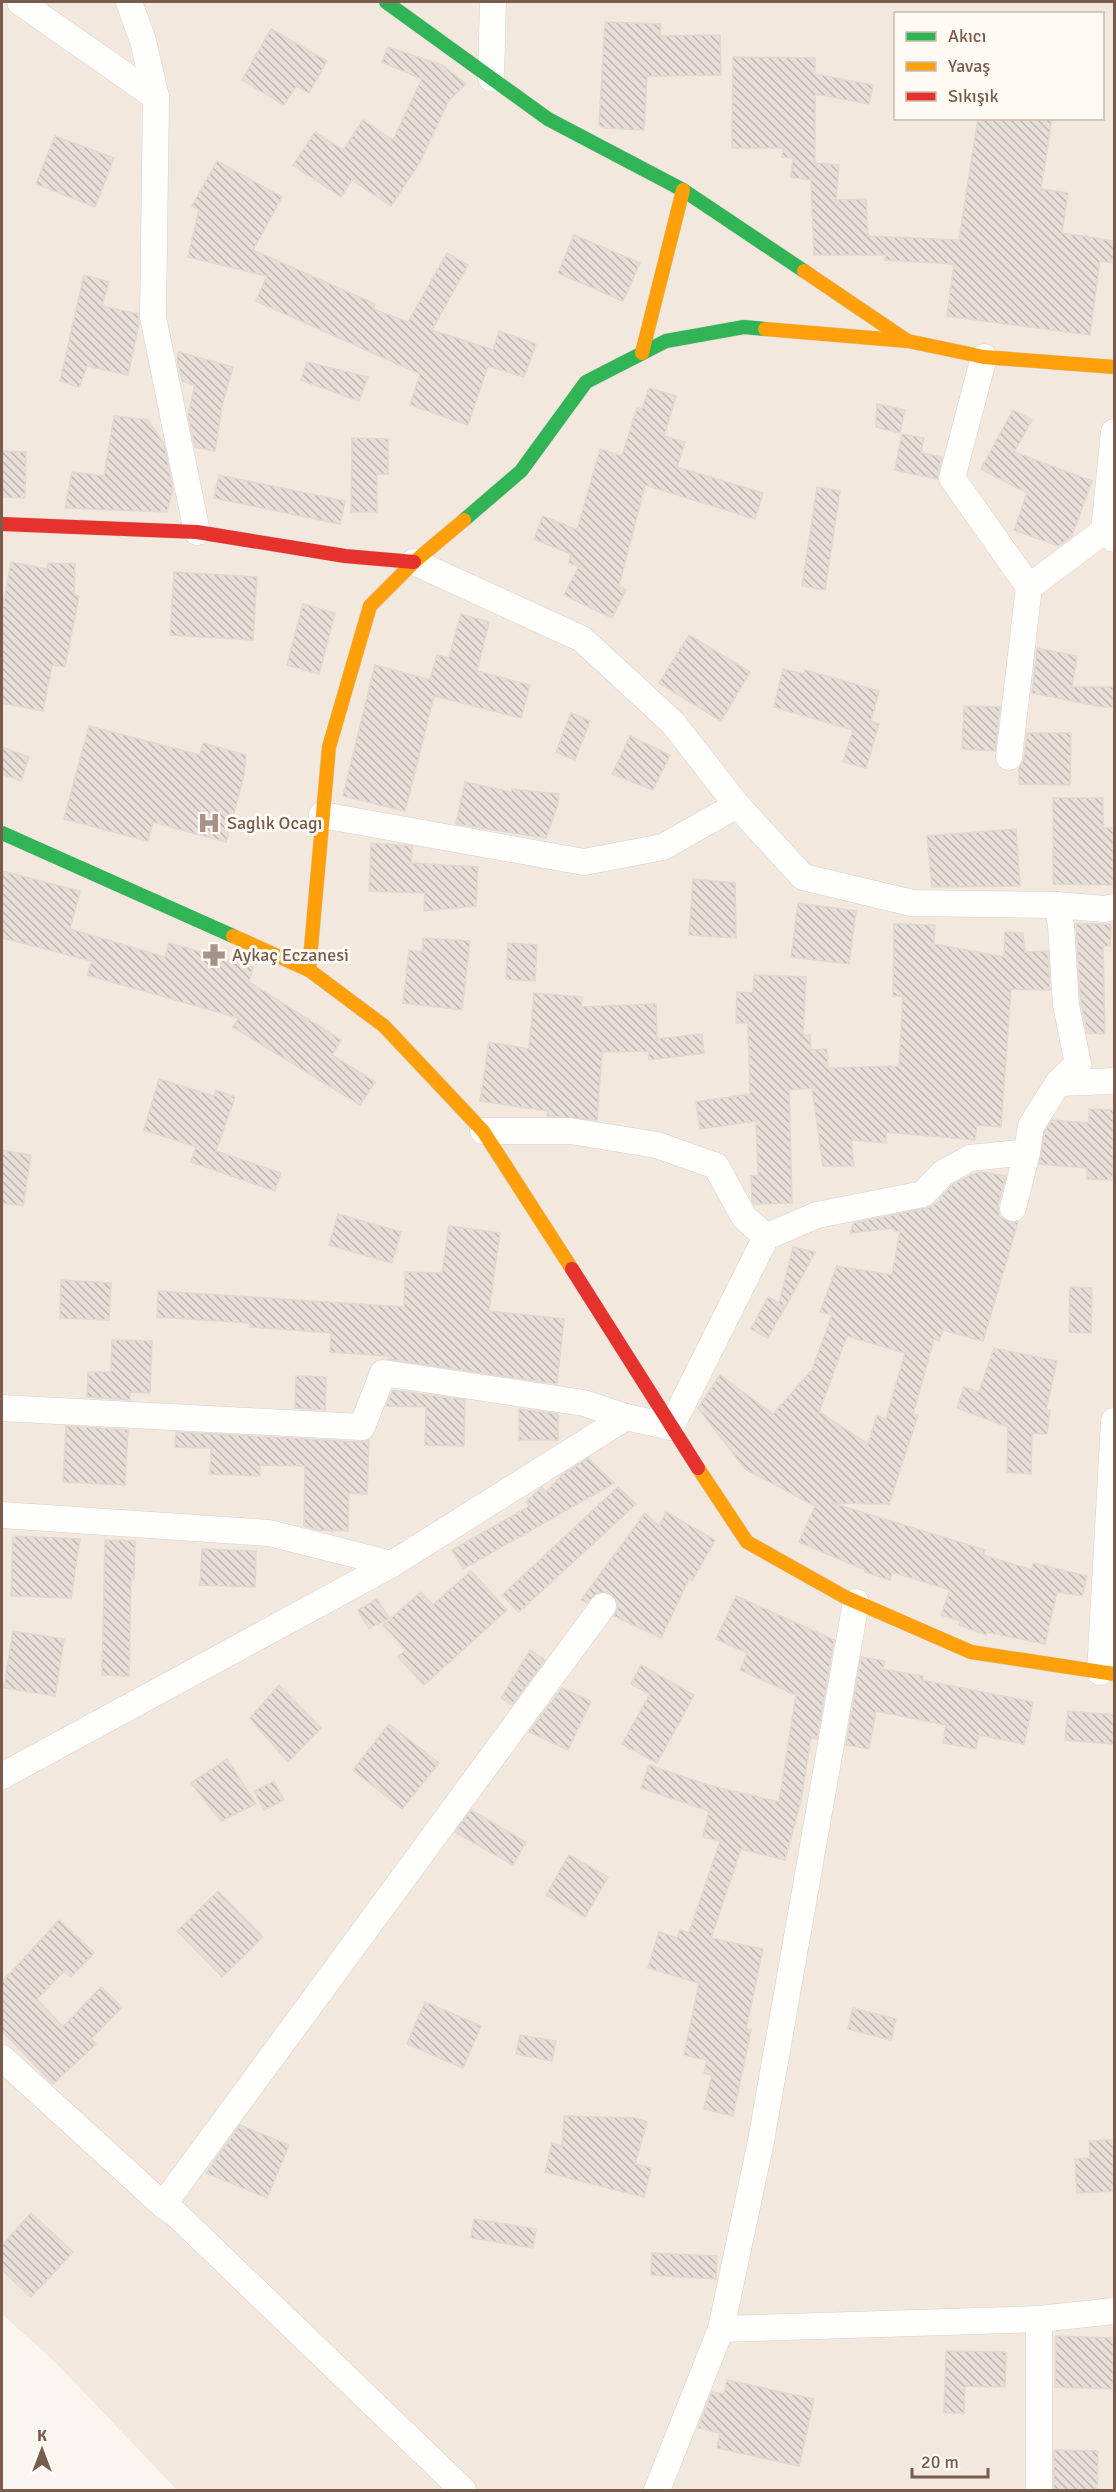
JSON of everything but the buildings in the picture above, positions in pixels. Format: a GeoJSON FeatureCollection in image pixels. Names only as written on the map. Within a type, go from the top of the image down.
{"type":"FeatureCollection","features":[{"type":"Feature","properties":{"kind":"street"},"geometry":{"type":"LineString","coordinates":[[20,2],[156,97]]}},
{"type":"Feature","properties":{"kind":"street"},"geometry":{"type":"LineString","coordinates":[[129,2],[143,41],[156,97],[153,317],[197,532]]}},
{"type":"Feature","properties":{"kind":"street"},"geometry":{"type":"LineString","coordinates":[[386,2],[548,119],[682,190],[908,341]]}},
{"type":"Feature","properties":{"kind":"street"},"geometry":{"type":"LineString","coordinates":[[491,78],[493,2]]}},
{"type":"Feature","properties":{"kind":"street"},"geometry":{"type":"LineString","coordinates":[[642,353],[682,190]]}},
{"type":"Feature","properties":{"kind":"street"},"geometry":{"type":"LineString","coordinates":[[309,970],[329,747],[370,606],[414,562],[521,471],[586,382],[666,341],[744,327],[908,341],[984,357],[1114,366],[1114,375]]}},
{"type":"Feature","properties":{"kind":"street"},"geometry":{"type":"LineString","coordinates":[[984,357],[952,478],[1029,587],[1009,757]]}},
{"type":"Feature","properties":{"kind":"street"},"geometry":{"type":"LineString","coordinates":[[1029,587],[1109,535],[1114,432]]}},
{"type":"Feature","properties":{"kind":"street"},"geometry":{"type":"LineString","coordinates":[[2,524],[197,532],[345,556],[414,562],[582,639],[673,723],[737,805],[803,877],[912,903],[1104,909],[1114,907]]}},
{"type":"Feature","properties":{"kind":"street"},"geometry":{"type":"LineString","coordinates":[[322,815],[584,862],[663,847],[737,805]]}},
{"type":"Feature","properties":{"kind":"street"},"geometry":{"type":"LineString","coordinates":[[2,833],[309,970],[384,1026],[483,1131],[747,1542],[855,1602],[971,1652],[1107,1673],[1114,1421]]}},
{"type":"Feature","properties":{"kind":"street"},"geometry":{"type":"LineString","coordinates":[[1013,1208],[1027,1152],[1030,1126],[1058,1083],[1078,1064],[1066,1005],[1061,925],[1057,906]]}},
{"type":"Feature","properties":{"kind":"street"},"geometry":{"type":"LineString","coordinates":[[1058,1083],[1114,1081]]}},
{"type":"Feature","properties":{"kind":"street"},"geometry":{"type":"LineString","coordinates":[[483,1131],[570,1131],[657,1145],[716,1166],[744,1217],[766,1238]]}},
{"type":"Feature","properties":{"kind":"street"},"geometry":{"type":"LineString","coordinates":[[671,1427],[766,1238],[817,1215],[923,1194],[943,1173],[970,1158],[1027,1152]]}},
{"type":"Feature","properties":{"kind":"street"},"geometry":{"type":"LineString","coordinates":[[2,1408],[362,1427],[382,1373],[584,1403],[626,1417],[671,1427]]}},
{"type":"Feature","properties":{"kind":"street"},"geometry":{"type":"LineString","coordinates":[[2,1776],[392,1564],[626,1417]]}},
{"type":"Feature","properties":{"kind":"street"},"geometry":{"type":"LineString","coordinates":[[2,1515],[269,1533],[392,1564]]}},
{"type":"Feature","properties":{"kind":"street"},"geometry":{"type":"LineString","coordinates":[[657,2490],[721,2329],[761,2141],[855,1602]]}},
{"type":"Feature","properties":{"kind":"street"},"geometry":{"type":"LineString","coordinates":[[163,2205],[603,1606]]}},
{"type":"Feature","properties":{"kind":"street"},"geometry":{"type":"LineString","coordinates":[[2,2058],[163,2205],[176,2214],[463,2490]]}},
{"type":"Feature","properties":{"kind":"street"},"geometry":{"type":"LineString","coordinates":[[721,2329],[1039,2319],[1114,2311]]}},
{"type":"Feature","properties":{"kind":"street"},"geometry":{"type":"LineString","coordinates":[[1038,2490],[1039,2319]]}},
{"type":"Feature","properties":{"kind":"shaded area"},"geometry":{"type":"Polygon","coordinates":[[[2,2],[1114,2],[1114,2490],[177,2490],[57,2364],[2,2314],[2,2]]]}},
{"type":"Feature","properties":{"kind":"traffic: fast"},"geometry":{"type":"LineString","coordinates":[[386,2],[548,119],[683,190],[804,271]]}},
{"type":"Feature","properties":{"kind":"traffic: fast"},"geometry":{"type":"LineString","coordinates":[[464,520],[521,471],[586,382],[666,341],[744,327],[765,329]]}},
{"type":"Feature","properties":{"kind":"traffic: fast"},"geometry":{"type":"LineString","coordinates":[[2,833],[233,936]]}},
{"type":"Feature","properties":{"kind":"traffic: slow"},"geometry":{"type":"LineString","coordinates":[[642,353],[683,190]]}},
{"type":"Feature","properties":{"kind":"traffic: slow"},"geometry":{"type":"LineString","coordinates":[[804,271],[906,340]]}},
{"type":"Feature","properties":{"kind":"traffic: slow"},"geometry":{"type":"LineString","coordinates":[[765,329],[908,341],[984,357],[1114,367]]}},
{"type":"Feature","properties":{"kind":"traffic: slow"},"geometry":{"type":"LineString","coordinates":[[309,970],[329,747],[370,606],[414,562],[464,520]]}},
{"type":"Feature","properties":{"kind":"traffic: slow"},"geometry":{"type":"LineString","coordinates":[[233,936],[309,970],[384,1026],[483,1131],[572,1269]]}},
{"type":"Feature","properties":{"kind":"traffic: slow"},"geometry":{"type":"LineString","coordinates":[[698,1468],[747,1542],[845,1597],[971,1652],[1114,1674]]}},
{"type":"Feature","properties":{"kind":"traffic: jam"},"geometry":{"type":"LineString","coordinates":[[2,524],[197,532],[345,556],[414,562]]}},
{"type":"Feature","properties":{"kind":"traffic: jam"},"geometry":{"type":"LineString","coordinates":[[572,1269],[698,1468]]}},
{"type":"Feature","properties":{"kind":"place","name":"Saglık Ocagı"},"geometry":{"type":"Point","coordinates":[209,823]}},
{"type":"Feature","properties":{"kind":"place","name":"Aykaç Eczanesi"},"geometry":{"type":"Point","coordinates":[214,955]}}]}
